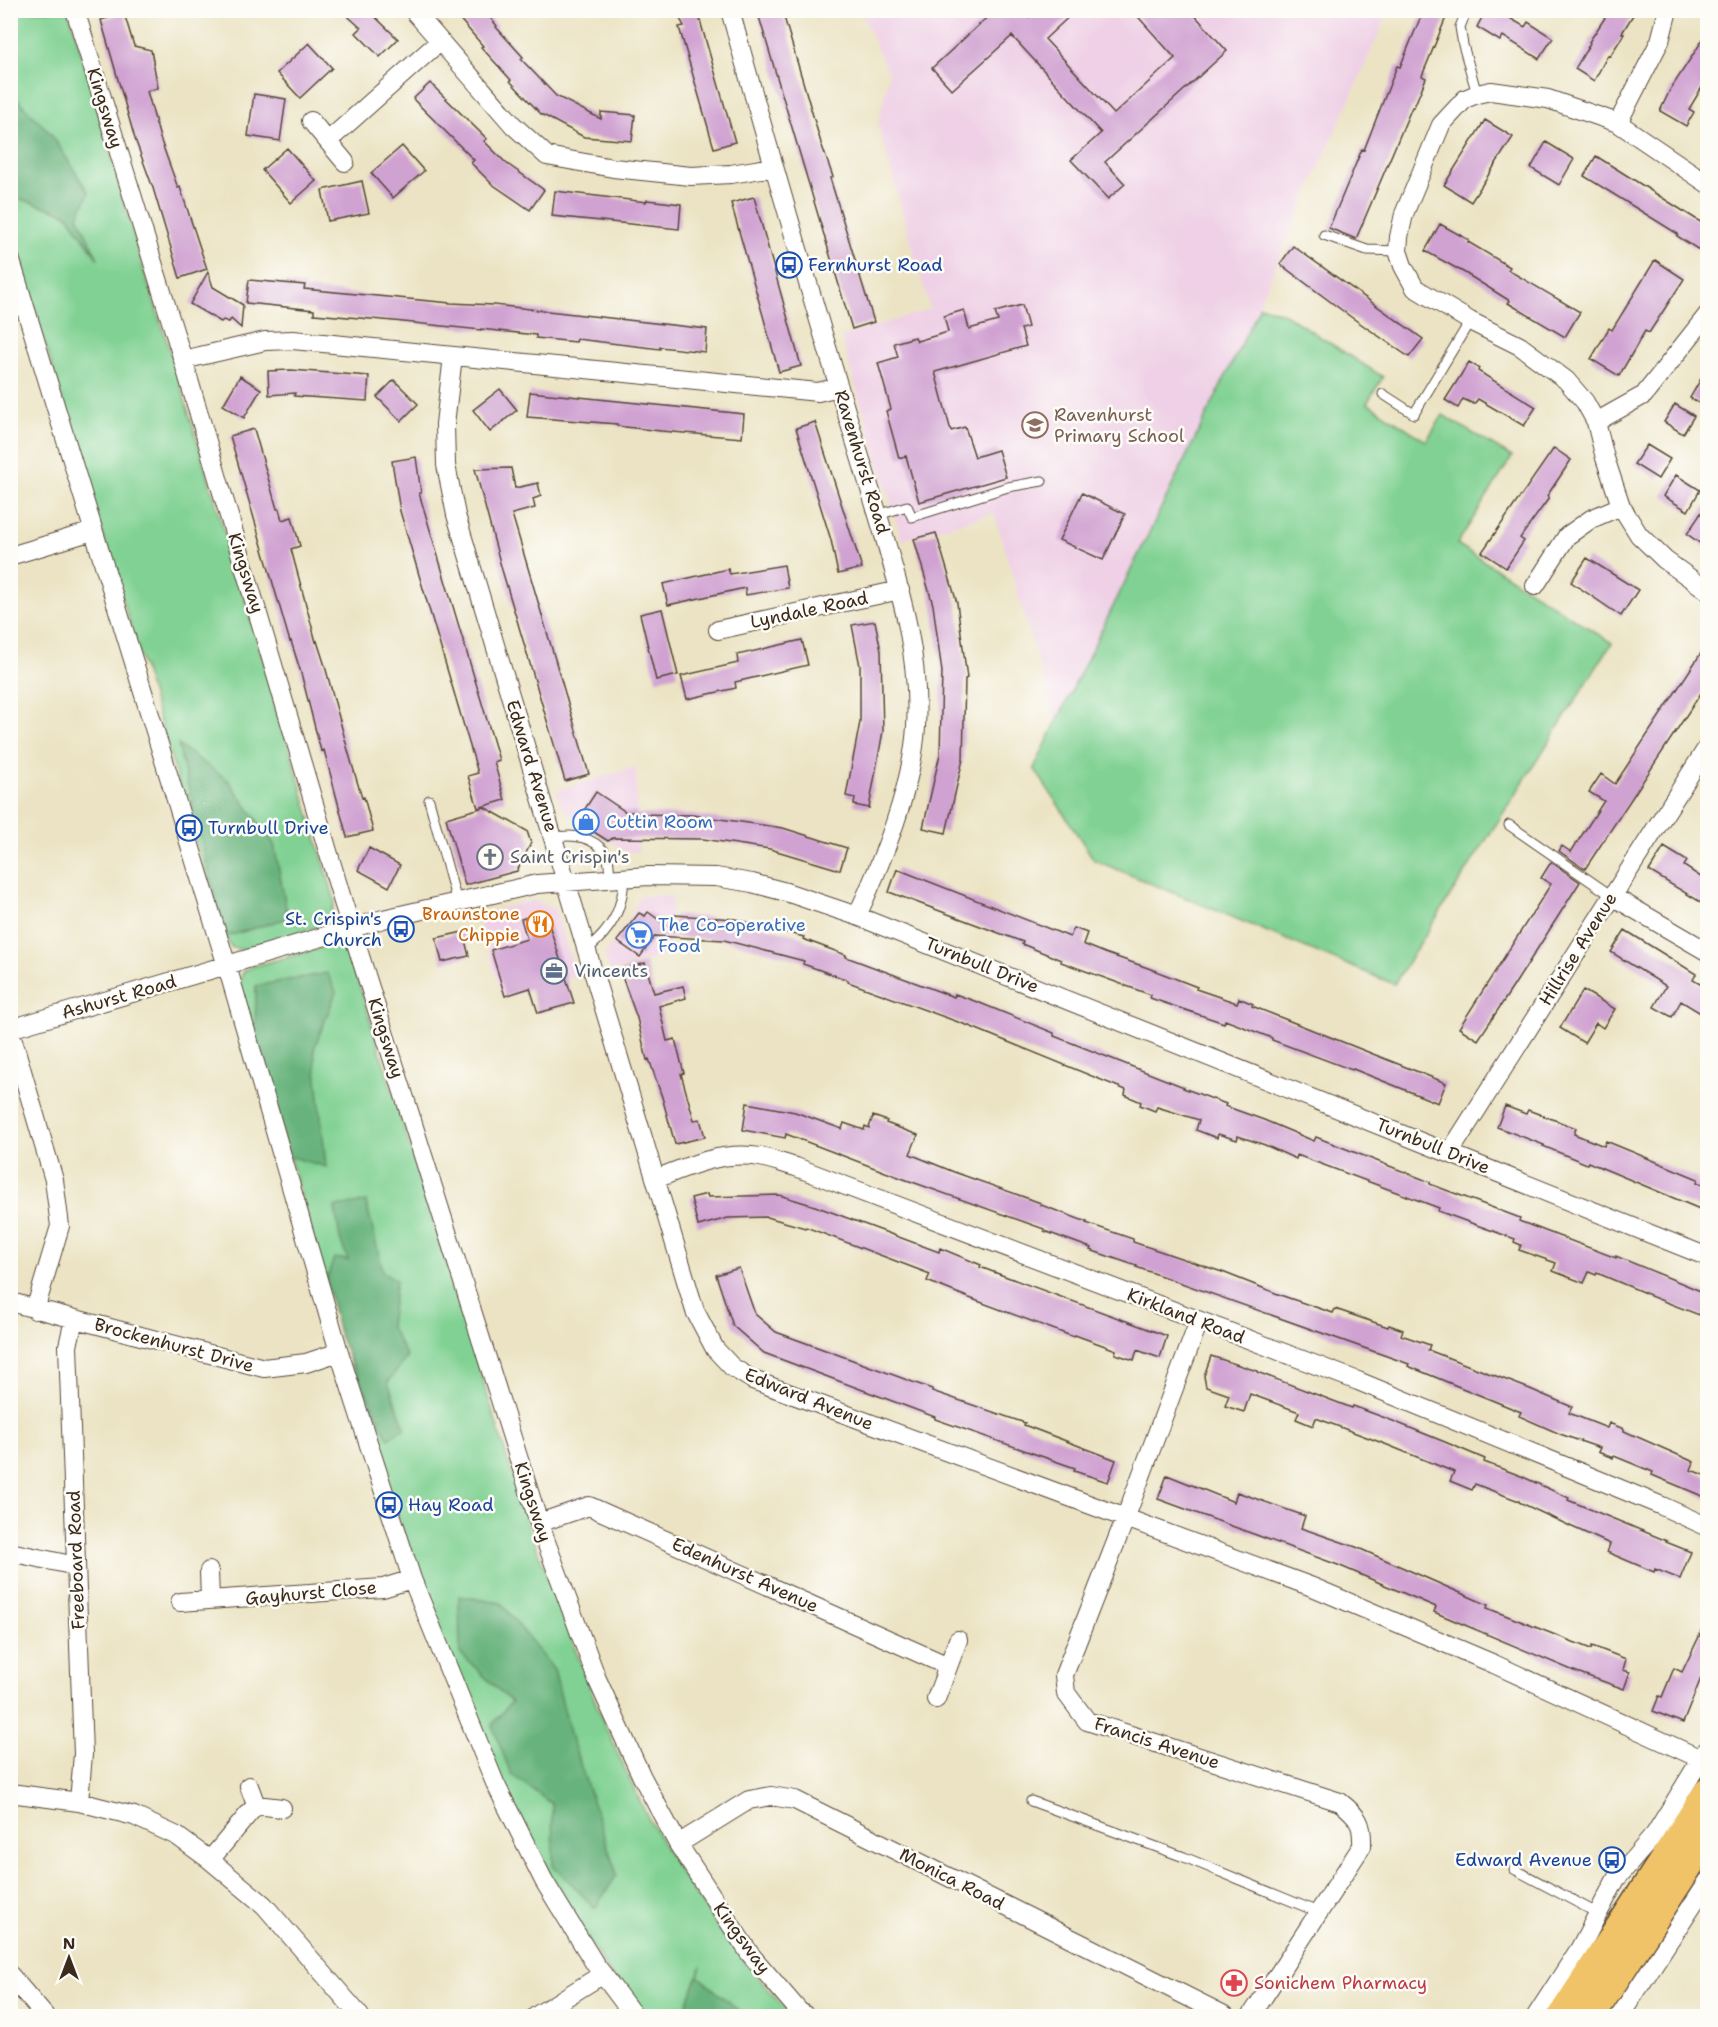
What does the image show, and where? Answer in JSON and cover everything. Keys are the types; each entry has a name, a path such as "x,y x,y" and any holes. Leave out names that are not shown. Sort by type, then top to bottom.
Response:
{"main road":[{"path":"1562,2016 1707,1792"},
{"path":"1591,2016 1707,1836"}],"street":[{"name":"Kingsway","path":"75,10 183,360 342,902 539,1523 597,1679 642,1777 678,1844 750,1954 806,2016"},
{"path":"413,10 513,125 547,156 613,168 691,176 731,174 773,167"},
{"name":"Ravenhurst Road","path":"730,10 773,167 900,590 915,665 915,728 909,768 880,866 857,916"},
{"path":"1618,123 1659,41 1668,10"},
{"path":"328,141 440,41"},
{"path":"1707,184 1618,123 1548,99 1491,91 1477,94 1465,99 1441,125 1404,214 1398,251 1415,288 1470,321 1520,346 1566,380 1585,402 1596,422 1621,506 1640,535 1665,560 1707,591"},
{"path":"311,121 345,162"},
{"path":"10,258 227,966 339,1352 412,1579 495,1783 544,1881 603,1974 634,2016"},
{"path":"1596,422 1644,395 1707,314"},
{"path":"183,360 265,341 293,340 818,392 839,387"},
{"name":"Edward Avenue","path":"453,356 445,424 446,455 456,515 696,1311 715,1348 732,1367 753,1380 1315,1588 1704,1754"},
{"path":"1535,586 1567,536 1591,519 1621,506"},
{"path":"10,556 93,531"},
{"name":"Lyndale Road","path":"718,630 900,590"},
{"name":"Hillrise Avenue","path":"1450,1152 1707,746"},
{"name":"Turnbull Drive","path":"227,966 352,928 537,884 617,877 679,875 716,877 752,883 857,916 1707,1257"},
{"path":"1612,896 1707,952"},
{"name":"Ashurst Road","path":"10,1030 227,966"},
{"path":"10,1030 54,1180 60,1226 35,1310"},
{"name":"Kirkland Road","path":"656,1179 697,1162 729,1156 760,1157 796,1167 1358,1381 1662,1506 1707,1527"},
{"name":"Brockenhurst Drive","path":"10,1302 264,1368 306,1363 339,1352"},
{"name":"Freeboard Road","path":"74,1319 68,1346 83,1754 79,1802"},
{"name":"Francis Avenue","path":"1199,1321 1064,1675 1066,1693 1086,1721 1340,1802 1355,1813 1362,1830 1362,1846 1251,2016"},
{"name":"Edenhurst Avenue","path":"539,1523 589,1506 948,1666"},
{"path":"10,1552 76,1566"},
{"path":"209,1571 210,1600"},
{"name":"Gayhurst Close","path":"180,1602 383,1588 412,1579"},
{"path":"936,1699 958,1640"},
{"path":"1536,2016 1580,1948 1616,1879 1655,1834 1704,1754"},
{"path":"249,1786 256,1806"},
{"path":"10,1793 79,1802 134,1816 177,1836 264,1905 360,2016"},
{"name":"Monica Road","path":"678,1844 749,1800 771,1796 795,1800 1226,2016"},
{"path":"210,1860 256,1806"},
{"path":"256,1806 282,1808"},
{"path":"1624,2015 1707,1881"},
{"path":"536,2016 603,1974"},
{"path":"10,1975 45,2016"}],"lane":[{"path":"1467,10 1460,27 1477,94"},
{"path":"1324,235 1367,250 1398,251"},
{"path":"1383,394 1414,414 1470,321"},
{"path":"878,515 907,506 912,517 1008,487 1042,481"},
{"path":"429,800 457,902"},
{"path":"1509,825 1612,896"},
{"path":"554,838 564,835 580,836 596,844 607,855 624,888 614,921 603,936 588,948"},
{"path":"1031,1801 1184,1857 1318,1912"},
{"path":"1514,1869 1597,1913"}],"shaded area":[{"name":"Ravenhurst Primary School","path":"860,11 1389,11 1261,299 1260,306 1056,723 994,513 902,540 841,337 930,309 878,125 889,74"},
{"path":"636,767 638,852 628,852 577,822 560,804 556,791"},
{"path":"640,896 672,896 670,954 611,972 604,956 634,911"},
{"path":"532,900 555,909 576,975 503,998 477,915"}],"green space":[{"path":"10,11 69,11 144,271 173,360 335,901 332,912 324,925 243,950 231,947 225,937 41,330 11,219"},
{"path":"10,92 51,134 89,193 78,216 98,259 67,214 11,196"},
{"path":"1260,306 1283,313 1383,377 1367,403 1426,441 1443,415 1512,457 1457,544 1612,643 1394,984 1094,860 1034,768"},
{"path":"178,745 228,780 274,844 288,918 225,937"},
{"path":"328,946 341,948 348,955 360,987 529,1528 602,1719 646,1814 675,1865 724,1936 776,1999 794,2016 642,2016 606,1968 554,1884 497,1773 453,1672 381,1470 239,983 243,972 251,967"},
{"path":"327,973 336,992 314,1049 326,1167 288,1156 255,1042 256,986"},
{"path":"366,1202 383,1272 396,1280 390,1326 407,1357 388,1382 405,1428 388,1438 340,1338 326,1281 334,1258 348,1260 340,1239 335,1207"},
{"path":"459,1596 501,1603 554,1670 571,1737 617,1875 595,1908 553,1865 552,1804 511,1774 492,1725 511,1702 460,1653"},
{"path":"701,1966 698,1976 745,2016 683,2016"}],"building":[{"path":"341,10 368,10 398,39 380,57 356,33 361,28"},
{"path":"452,10 484,10 523,57 521,59 556,96 601,119 601,112 635,115 632,141 584,137 541,114 510,81"},
{"path":"675,10 697,10 735,142 714,148 679,27 684,26"},
{"path":"757,10 782,10 874,322 852,329"},
{"path":"995,10 1021,10 1028,18 1036,10 1076,10 1045,39 1114,114 1175,58 1132,10 1190,10 1227,51 1105,162 1125,184 1108,199 1071,160 1101,133 1012,36 952,90 932,68"},
{"path":"1425,10 1449,10 1422,76 1426,78 1356,239 1329,228 1362,149 1364,150 1397,66 1400,67"},
{"path":"1486,10 1496,10 1525,27 1528,22 1553,38 1539,59 1503,36 1500,41 1477,27"},
{"path":"1610,10 1636,10 1622,33 1624,34 1610,56 1608,55 1594,81 1575,69"},
{"path":"124,13 134,46 151,50 158,88 147,91 160,138 178,188 180,187 207,269 180,278 153,188 135,139 101,20"},
{"path":"1707,33 1707,79 1689,109 1694,112 1686,126 1660,111 1670,90"},
{"path":"309,43 332,68 300,98 277,73"},
{"path":"430,83 487,139 484,141 506,163 544,190 530,210 492,184 471,163 474,160 413,99"},
{"path":"254,94 286,99 280,141 248,136"},
{"path":"1485,120 1513,137 1471,202 1444,185"},
{"path":"1546,142 1574,159 1559,185 1531,168"},
{"path":"402,146 424,171 393,198 371,173"},
{"path":"287,148 316,181 291,203 262,170"},
{"path":"1596,156 1707,226 1707,243 1702,252 1677,236 1678,234 1584,176"},
{"path":"362,181 369,213 328,221 322,190"},
{"path":"555,191 681,204 679,229 552,216"},
{"path":"754,197 801,366 779,372 731,203"},
{"path":"1440,224 1510,267 1508,270 1580,312 1565,337 1508,303 1510,301 1465,273 1425,251"},
{"path":"1293,246 1423,339 1409,357 1280,264"},
{"path":"1655,260 1684,279 1649,333 1645,331 1619,376 1591,359 1609,328 1612,330"},
{"path":"208,272 213,287 243,305 241,328 231,319 229,322 223,320 221,322 190,304"},
{"path":"249,280 305,285 304,289 494,305 707,329 705,352 577,339 576,342 481,329 314,314 314,310 246,303"},
{"path":"1022,305 1028,327 1021,329 1026,346 935,372 951,431 965,427 975,457 998,450 1006,477 919,502 906,456 899,458 886,411 891,409 878,363 898,357 894,343 915,337 917,341 948,332 944,316 964,310 969,329 998,321 995,312"},
{"path":"1469,362 1479,368 1478,371 1536,407 1524,426 1478,399 1474,404 1463,399 1458,408 1445,400"},
{"path":"1707,368 1707,408 1690,398"},
{"path":"291,370 369,376 367,401 294,396 295,393 269,395 268,371"},
{"path":"240,376 261,389 244,418 223,405"},
{"path":"394,380 418,404 401,421 377,397"},
{"path":"500,389 517,410 490,432 473,410"},
{"path":"530,392 744,414 742,438 527,417"},
{"path":"1675,404 1694,416 1683,434 1664,422"},
{"path":"815,422 862,568 838,574 831,540 796,428"},
{"path":"254,429 277,509 279,509 282,520 292,517 300,546 291,549 316,642 373,831 347,837 324,750 321,751 301,673 230,436"},
{"path":"1647,445 1670,459 1658,479 1634,464"},
{"path":"1554,448 1571,460 1547,496 1549,498 1520,538 1524,541 1506,568 1482,552"},
{"path":"416,457 421,493 419,493 499,760 494,762 505,800 478,808 468,776 478,773 400,511 392,461"},
{"path":"511,468 515,488 538,483 541,496 533,499 535,508 512,514 589,774 565,781 502,570 475,469"},
{"path":"1676,475 1700,490 1688,511 1663,496"},
{"path":"1082,493 1125,514 1103,560 1059,540"},
{"path":"1707,504 1707,548 1687,534"},
{"path":"936,533 957,603 967,678 965,679 963,759 946,833 923,828 940,754 942,672 933,605 914,539"},
{"path":"1587,558 1638,590 1621,616 1571,582"},
{"path":"784,565 788,588 746,595 745,588 668,605 663,584 728,569 730,574"},
{"path":"662,609 678,675 656,680 640,614"},
{"path":"875,621 881,651 883,731 869,808 854,805 855,798 846,796 860,722 860,666 852,625"},
{"path":"802,640 808,665 735,682 736,688 687,699 681,676 738,663 737,655"},
{"path":"1707,644 1707,684 1585,869 1559,851 1562,846 1571,852 1604,801 1589,792 1601,774 1615,784"},
{"path":"596,792 626,812 692,815 783,828 847,848 840,870 770,849 703,839 613,838 608,841 577,821"},
{"name":"Saint Crispin's","path":"484,807 527,831 531,843 517,871 465,885 446,818"},
{"path":"1664,847 1687,861 1684,866 1707,881 1707,906 1649,871"},
{"path":"369,848 400,865 389,887 358,870"},
{"path":"1551,862 1580,882 1478,1040 1459,1028 1551,884 1541,878"},
{"path":"897,869 1070,937 1074,928 1087,933 1083,944 1197,987 1196,989 1237,1003 1239,998 1253,1004 1252,1006 1446,1083 1438,1103 1225,1020 1224,1023 1150,998 1151,995 1061,962 1061,960 1022,944 1023,942 889,892"},
{"path":"545,912 574,1003 538,1013 530,988 505,996 491,950 527,939 521,919"},
{"path":"648,912 673,930 674,915 735,919 804,937 803,939 846,955 846,957 954,997 955,994 980,1003 1054,1033 1054,1036 1226,1104 1225,1106 1314,1141 1316,1137 1520,1218 1519,1221 1616,1258 1616,1256 1691,1287 1707,1294 1707,1318 1597,1273 1596,1275 1589,1272 1584,1283 1553,1271 1556,1263 1519,1250 1521,1245 1514,1242 1515,1239 1297,1155 1296,1159 1238,1136 1237,1140 1218,1134 1217,1138 1196,1130 1199,1120 1157,1107 1155,1111 1140,1105 1141,1102 1125,1095 1126,1090 969,1026 803,964 804,961 724,940 655,936 640,957 617,941 639,913 645,916"},
{"path":"1625,930 1696,974 1693,980 1707,988 1707,1017 1681,1001 1672,1017 1654,1007 1666,986 1611,952"},
{"path":"463,932 469,956 442,962 436,938"},
{"path":"645,963 654,993 683,986 686,998 659,1006 667,1041 675,1039 684,1073 681,1074 694,1120 700,1119 705,1137 675,1144 662,1097 649,1059 647,1060 637,1018 620,971"},
{"path":"1583,990 1615,1009 1603,1028 1596,1023 1584,1043 1560,1028"},
{"path":"747,1103 795,1112 842,1129 844,1123 864,1130 865,1126 869,1128 873,1116 918,1135 910,1154 954,1172 1041,1203 1041,1205 1086,1223 1133,1239 1133,1242 1225,1273 1283,1296 1333,1313 1335,1309 1403,1330 1401,1335 1430,1345 1428,1350 1530,1389 1572,1407 1569,1413 1607,1428 1609,1423 1694,1462 1691,1470 1707,1476 1707,1498 1652,1475 1653,1472 1598,1452 1600,1448 1519,1416 1521,1412 1408,1366 1409,1364 1136,1267 1044,1231 1044,1229 786,1134 785,1138 743,1130"},
{"path":"1505,1106 1526,1114 1528,1110 1576,1128 1574,1134 1604,1146 1606,1141 1698,1179 1697,1182 1707,1186 1707,1212 1497,1127"},
{"path":"707,1194 708,1197 779,1195 939,1252 940,1248 981,1265 980,1267 1167,1336 1160,1358 1137,1350 1134,1360 1115,1354 1116,1350 972,1299 927,1281 930,1274 806,1227 767,1217 728,1218 698,1226 691,1198"},
{"path":"739,1268 755,1314 776,1332 932,1389 932,1391 1025,1423 1024,1425 1116,1460 1108,1482 764,1353 733,1326 716,1275"},
{"path":"1211,1356 1257,1371 1352,1408 1353,1406 1445,1442 1485,1459 1484,1462 1569,1498 1568,1500 1691,1552 1680,1579 1655,1569 1654,1572 1607,1552 1610,1544 1519,1501 1475,1484 1472,1490 1450,1481 1454,1472 1385,1444 1316,1418 1313,1426 1296,1419 1299,1412 1250,1394 1244,1412 1225,1406 1229,1395 1206,1387 1204,1376"},
{"path":"1167,1475 1234,1502 1237,1492 1305,1516 1301,1528 1356,1547 1488,1605 1487,1608 1591,1649 1592,1646 1626,1659 1623,1670 1630,1672 1624,1689 1574,1671 1434,1612 1436,1607 1338,1565 1158,1499"},
{"path":"1707,1620 1707,1663 1683,1723 1653,1711 1659,1696 1662,1697 1674,1668 1682,1672"}],"place":[{"name":"Fernhurst Road","path":"789,265"},
{"name":"Ravenhurst Primary School","path":"1035,425"},
{"name":"Cuttin Room","path":"586,822"},
{"name":"Turnbull Drive","path":"189,828"},
{"name":"Saint Crispin's","path":"490,857"},
{"name":"Braunstone Chippie","path":"540,924"},
{"name":"St. Crispin's Church","path":"401,929"},
{"name":"The Co-operative Food","path":"639,935"},
{"name":"Vincents","path":"554,971"},
{"name":"Hay Road","path":"389,1505"},
{"name":"Edward Avenue","path":"1612,1860"},
{"name":"Sonichem Pharmacy","path":"1234,1983"}]}
